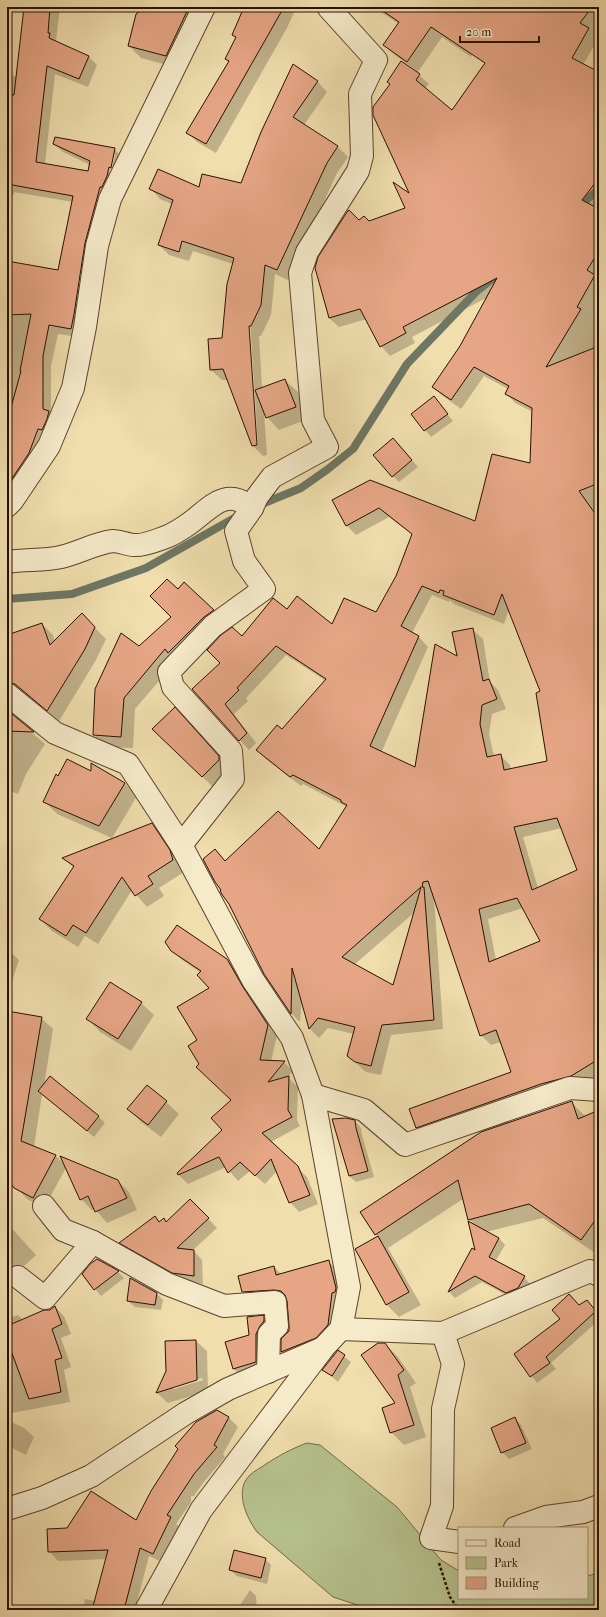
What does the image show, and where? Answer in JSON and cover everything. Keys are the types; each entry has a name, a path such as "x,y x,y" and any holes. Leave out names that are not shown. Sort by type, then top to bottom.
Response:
{"street":[{"path":"7,506 12,501 49,446 73,388 85,327 97,246 110,199 204,7"},
{"path":"181,845 233,779 231,751 173,687 169,672 213,626 264,589 244,561 236,530 272,477 328,447 313,420 300,273 307,252 358,171 362,156 360,94 376,60 328,7"},
{"path":"7,562 61,557 100,543 115,541 133,546 145,544 168,536 189,524 214,503 222,500 233,498 244,502 252,508"},
{"path":"7,694 55,733 128,764 181,845 253,980 292,1038 313,1096 349,1286 341,1329 324,1347 201,1510 146,1610"},
{"path":"313,1096 364,1110 405,1145 570,1088 599,1090"},
{"path":"44,1206 63,1230 93,1242 167,1284 224,1306 275,1302 277,1326 269,1334 268,1372"},
{"path":"18,1277 45,1298 93,1242"},
{"path":"341,1329 443,1332 590,1272 599,1275"},
{"path":"443,1332 453,1364 443,1409 442,1506 431,1538 458,1542"},
{"path":"7,1509 42,1498 91,1476 186,1413 228,1389 324,1347"},
{"path":"518,1527 546,1517 582,1512 599,1506"}],"path":[{"path":"431,1538 450,1597 458,1610"}],"green space":[{"path":"307,1443 320,1445 397,1507 441,1560 458,1570 458,1599 588,1599 588,1576 599,1573 599,1610 373,1610 333,1597 257,1532 249,1519 243,1504 243,1488 245,1481 250,1475 281,1455"}],"building":[{"path":"24,7 50,7 49,38 89,56 79,79 47,66 36,162 88,171 90,161 53,144 55,137 115,148 111,168 109,167 107,176 102,187 100,187 85,243 71,329 49,325 43,356 43,409 49,411 47,419 42,430 38,429 29,453 7,486 7,422 21,371 31,314 7,315 7,261 58,270 73,196 7,184 7,95 14,95"},
{"path":"145,7 189,7 166,56 128,46 136,14"},
{"path":"244,7 284,7 206,144 186,133 229,61 225,59 236,37 232,35"},
{"path":"377,7 592,7 580,23 589,28 572,58 599,72 599,178 582,200 599,209 599,251 587,270 595,275 577,307 581,309 546,367 599,346 599,483 579,491 599,519 599,1059 571,1076 541,1084 416,1128 409,1109 511,1072 496,1030 480,1036 428,881 423,882 422,887 424,887 434,1020 382,1025 371,1066 355,1062 347,1056 355,1027 318,1018 309,1029 292,968 291,1014 264,974 229,904 220,891 221,890 203,859 215,849 225,861 278,811 319,849 347,805 341,802 341,800 293,775 290,777 256,750 277,725 282,729 326,679 276,646 237,688 239,690 225,704 247,733 239,741 192,689 220,663 207,650 221,635 232,627 242,636 273,598 287,609 297,596 332,624 344,598 376,612 396,576 412,534 379,508 346,526 332,500 370,480 475,521 492,454 530,463 532,408 505,394 509,386 474,367 451,400 432,387 460,346 497,278 403,327 406,333 380,347 360,309 329,318 315,268 318,257 349,210 359,220 364,216 369,221 405,208 393,182 409,193 373,115 373,107 390,84 387,82 401,61 420,74 416,80 452,110 485,63 431,27 407,62 383,45 399,22","holes":["422,586 439,593 440,590 444,591 443,595 494,615 502,594 540,691 536,693 547,761 504,770 501,754 487,757 480,724 482,705 497,699 489,679 483,681 473,628 452,632 457,656 435,644 415,767 370,746 419,636 401,626","557,818 577,870 532,890 514,827","421,887 393,985 342,957","517,898 540,941 489,962 479,909"]},
{"path":"293,64 318,81 293,117 338,146 327,163 277,270 265,265 261,305 251,326 249,326 257,445 252,446 223,369 210,370 208,339 222,338 227,284 234,258 182,241 179,252 158,245 173,200 149,189 158,169 199,187 202,174 241,183 261,132"},
{"path":"285,379 296,407 266,418 255,390"},
{"path":"434,396 448,414 424,431 411,414"},
{"path":"393,438 412,460 392,477 373,455"},
{"path":"167,579 178,589 184,582 214,610 204,617 168,653 165,649 124,698 121,737 93,735 95,689 121,633 139,646 171,617 150,596"},
{"path":"82,613 95,627 85,649 47,711 15,684 7,682 7,635 42,623 50,645"},
{"path":"175,707 219,756 219,760 202,777 152,729"},
{"path":"7,710 34,732 7,731"},
{"path":"67,759 91,771 91,763 125,783 99,826 43,802 56,774 58,776"},
{"path":"152,823 170,850 173,860 148,876 153,884 135,896 122,877 86,933 73,925 66,936 39,919 74,866 62,858"},
{"path":"177,925 227,959 268,1025 260,1060 285,1061 268,1082 289,1076 288,1110 292,1117 262,1133 298,1166 310,1195 289,1203 271,1159 255,1176 240,1162 228,1173 219,1157 178,1175 177,1173 222,1130 211,1118 231,1100 196,1067 199,1064 188,1046 197,1040 177,1007 209,988 197,975 201,971 171,951 165,942"},
{"path":"110,982 142,1002 118,1039 86,1019"},
{"path":"7,1011 42,1017 21,1141 56,1155 33,1198 14,1188 7,1178 7,1165 12,1157 7,1156"},
{"path":"50,1076 99,1116 87,1131 38,1091"},
{"path":"147,1085 167,1101 148,1125 127,1109"},
{"path":"572,1101 578,1119 599,1110 599,1215 581,1240 529,1204 468,1220 458,1180 375,1235 360,1212 481,1132"},
{"path":"346,1118 355,1120 368,1171 349,1176 332,1119"},
{"path":"60,1156 118,1180 127,1198 95,1212 88,1196 80,1200"},
{"path":"190,1199 209,1218 177,1248 194,1250 194,1276 172,1273 119,1243 155,1216 159,1222 164,1218 166,1222"},
{"path":"468,1221 499,1238 489,1257 525,1276 518,1288 506,1293 475,1276 448,1292 472,1248 475,1250"},
{"path":"378,1236 409,1292 386,1305 355,1249"},
{"path":"97,1259 119,1271 94,1290 82,1274 90,1264"},
{"path":"329,1260 336,1288 335,1292 332,1293 328,1325 316,1338 281,1352 281,1339 289,1331 287,1301 285,1295 281,1291 274,1290 242,1292 238,1276 274,1266 276,1275"},
{"path":"130,1278 157,1293 155,1305 127,1301"},
{"path":"569,1294 579,1305 587,1300 596,1311 546,1357 550,1363 530,1377 514,1354 560,1319 552,1310"},
{"path":"55,1306 62,1324 52,1329 62,1358 55,1360 61,1392 29,1399 7,1340 7,1326 44,1310 50,1310"},
{"path":"264,1315 264,1321 256,1334 256,1362 233,1369 225,1342 249,1335 247,1317"},
{"path":"196,1340 197,1380 156,1393 166,1371 165,1341"},
{"path":"378,1343 385,1343 404,1370 398,1375 414,1425 390,1433 382,1408 395,1403 361,1355"},
{"path":"338,1350 345,1355 332,1376 322,1370"},
{"path":"217,1410 229,1417 214,1445 217,1447 194,1474 167,1515 171,1517 153,1554 140,1548 124,1610 92,1610 108,1550 48,1552 47,1529 67,1528 91,1491 136,1520 151,1491 178,1449 175,1446 196,1422"},
{"path":"515,1417 526,1443 501,1453 491,1428"},
{"path":"234,1550 266,1558 261,1578 229,1570"}],"waterway":[{"path":"577,208 599,189"},
{"path":"257,506 301,488 353,449 407,364 476,292 496,276"},
{"path":"7,599 72,594 146,568 238,516"}]}
